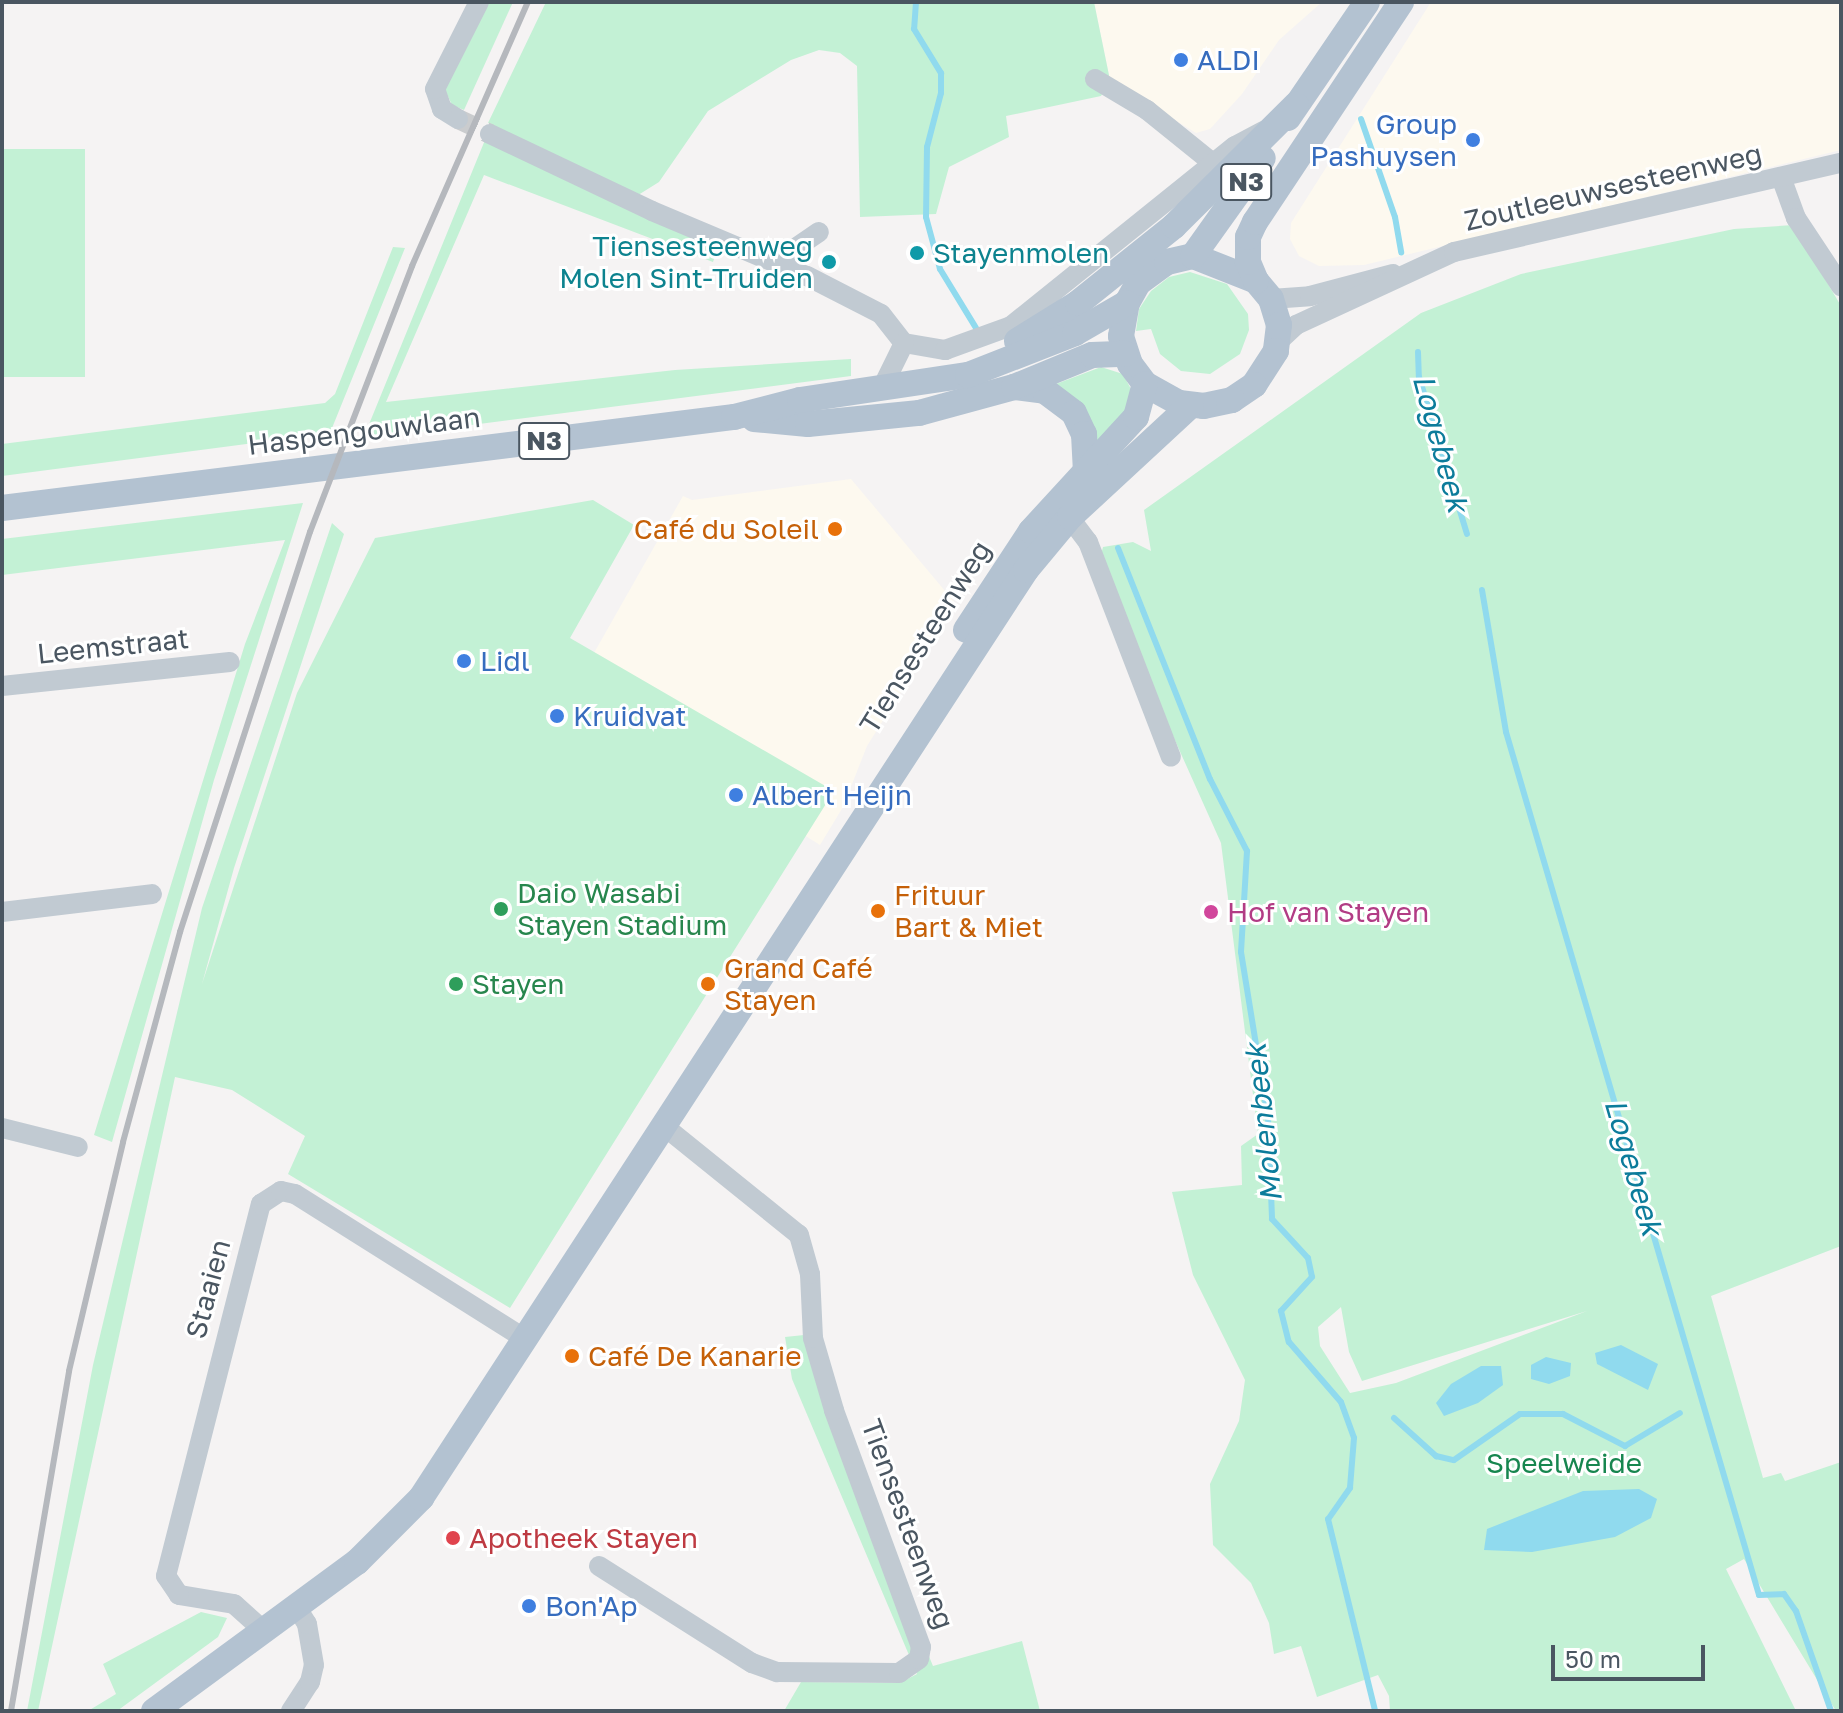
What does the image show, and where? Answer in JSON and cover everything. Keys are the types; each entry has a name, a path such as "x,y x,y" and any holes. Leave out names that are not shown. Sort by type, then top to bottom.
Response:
{"main road":[{"name":"N3","path":"1127,303 1146,274 1193,256 1367,2"},
{"name":"N3","path":"1280,340 1264,290 1248,262 1248,237 1401,2"},
{"path":"925,380 1016,342 1078,303 1184,217 1296,105"},
{"path":"1193,256 1264,290"},
{"path":"1127,303 1121,336 1125,354 1145,384 1191,405 1232,400 1254,385 1280,340"},
{"name":"Haspengouwlaan","path":"2,508 734,417 800,400 968,375 1016,357 1127,303"},
{"name":"Haspengouwlaan","path":"734,417 808,424 881,419 1014,387 1092,355 1125,354"},
{"name":"Tiensesteenweg","path":"1063,509 1086,470 1136,417 1145,384"},
{"path":"1014,387 1045,391 1074,413 1084,434 1086,470"},
{"name":"Tiensesteenweg","path":"154,1711 357,1562 421,1498 527,1340 864,815 887,756 1010,559 1063,509 1191,405"}],"street":[{"path":"450,114 435,89 479,2"},
{"path":"1095,79 1147,110 1214,164"},
{"path":"490,134 652,211 775,262 881,314 904,343 945,350 1011,326 1214,164 1255,133 1269,130"},
{"name":"Zoutleeuwsesteenweg","path":"1280,340 1296,325 1367,295 1401,273 1454,252 1841,163"},
{"path":"1781,177 1796,218 1841,286"},
{"path":"775,262 819,232"},
{"name":"Zoutleeuwsesteenweg","path":"1264,290 1310,296 1362,279 1401,273"},
{"path":"881,390 904,343"},
{"path":"1063,509 1088,542 1171,757"},
{"name":"Leemstraat","path":"2,686 230,662"},
{"path":"2,912 152,894"},
{"name":"Tiensesteenweg","path":"599,1566 752,1663 777,1672 899,1673 919,1659 921,1647 817,1352 810,1274 799,1235 774,1210 664,1126"},
{"path":"2,1128 78,1147"},
{"name":"Staaien","path":"264,1631 234,1604 179,1595 166,1576 261,1204 281,1191 295,1194 527,1340"},
{"path":"291,1711 310,1682 314,1665 307,1624 297,1608"}],"shaded area":[{"path":"1094,2 1322,2 1279,40 1242,94 1210,129 1196,133 1110,80"},
{"path":"1431,2 1841,2 1841,150 1364,265 1319,266 1299,256 1290,239 1291,223"},
{"path":"851,479 956,604 867,746 843,807 820,845 573,690 683,496 692,500"}],"green space":[{"path":"488,2 513,2 464,110 452,105 445,90"},
{"path":"546,2 1094,2 1110,80 1101,96 1006,116 1009,137 949,167 936,214 860,217 857,66 840,53 819,50 791,60 708,111 659,182 635,197 488,123"},
{"path":"485,140 718,247 713,262 484,175 386,402 675,370 851,359 851,376 363,439"},
{"path":"2,149 85,149 85,377 2,377"},
{"name":"Speelweide","path":"1793,225 1841,306 1841,1246 1711,1296 1763,1478 1781,1473 1785,1481 1841,1462 1841,1711 1836,1711 1744,1559 1726,1569 1796,1711 1390,1711 1389,1696 1378,1675 1317,1697 1301,1646 1274,1654 1269,1623 1251,1583 1213,1545 1210,1484 1239,1421 1245,1380 1193,1275 1172,1192 1242,1185 1241,1146 1258,1134 1221,843 1143,669 1101,555 1103,547 1133,542 1151,551 1144,510 1421,313 1521,274 1734,229","holes":["1341,1307 1349,1352 1362,1381 1587,1311 1396,1383 1350,1393 1320,1346 1318,1327"]},
{"path":"393,247 405,248 330,433 2,476 2,444 325,403 335,394"},
{"path":"1190,272 1227,284 1248,314 1249,330 1240,354 1210,374 1181,371 1160,354 1151,329 1136,331 1139,309 1151,291 1169,277"},
{"path":"1101,367 1123,374 1132,391 1130,406 1094,453 1056,384"},
{"name":"Stayen","path":"593,500 634,525 570,638 834,791 510,1308 288,1174 305,1136 232,1090 175,1077 38,1711 27,1711 93,1365 202,908 332,523 344,534 234,868 202,984 297,693 375,538"},
{"path":"303,503 214,780 112,1142 94,1135 245,644 285,540 2,575 2,539"},
{"path":"804,1335 826,1408 933,1666 1022,1641 1040,1711 784,1711 801,1682 900,1683 917,1674 792,1379 785,1337"},
{"path":"201,1612 227,1618 218,1637 117,1711 88,1711 116,1694 103,1664"}],"water":[{"path":"1621,1345 1658,1364 1648,1390 1597,1364 1595,1353"},
{"path":"1546,1357 1571,1363 1570,1376 1549,1384 1531,1379 1531,1365"},
{"path":"1481,1366 1501,1366 1503,1385 1478,1403 1444,1416 1436,1403 1451,1384"},
{"path":"1639,1489 1657,1499 1651,1518 1615,1537 1532,1552 1484,1550 1487,1529 1583,1491"}],"waterway":[{"name":"Molenbeek","path":"916,2 914,29 941,73 941,93 927,147 926,217 940,269 976,328"},
{"name":"Logebeek","path":"1361,119 1395,217 1401,252"},
{"name":"Logebeek","path":"1418,352 1419,377 1467,534"},
{"name":"Molenbeek","path":"1118,548 1210,779 1247,851 1241,952 1268,1118 1272,1219 1308,1258 1312,1277 1281,1311 1289,1342 1341,1402 1354,1438 1350,1488 1328,1519 1375,1711"},
{"name":"Logebeek","path":"1482,590 1506,732 1759,1595 1784,1594 1796,1611 1831,1711"},
{"path":"1394,1418 1436,1456 1454,1460 1520,1414 1563,1414 1625,1446 1680,1413"}],"tunnel":[{"path":"458,119 490,134"}],"railway":[{"path":"11,1711 69,1371 123,1142 180,932 310,532 412,266 528,2"}],"place":[{"name":"ALDI","path":"1181,60"},
{"name":"Group Pashuysen","path":"1473,140"},
{"name":"Stayenmolen","path":"917,253"},
{"name":"Tiensesteenweg Molen Sint-Truiden","path":"829,262"},
{"name":"Café du Soleil","path":"835,529"},
{"name":"Lidl","path":"464,661"},
{"name":"Kruidvat","path":"557,716"},
{"name":"Albert Heijn","path":"736,795"},
{"name":"Daio Wasabi Stayen Stadium","path":"501,909"},
{"name":"Frituur Bart & Miet","path":"878,911"},
{"name":"Hof van Stayen","path":"1211,912"},
{"name":"Stayen","path":"456,984"},
{"name":"Grand Café Stayen","path":"708,984"},
{"name":"Café De Kanarie","path":"572,1356"},
{"name":"Apotheek Stayen","path":"453,1538"},
{"name":"Bon'Ap","path":"529,1606"}]}
